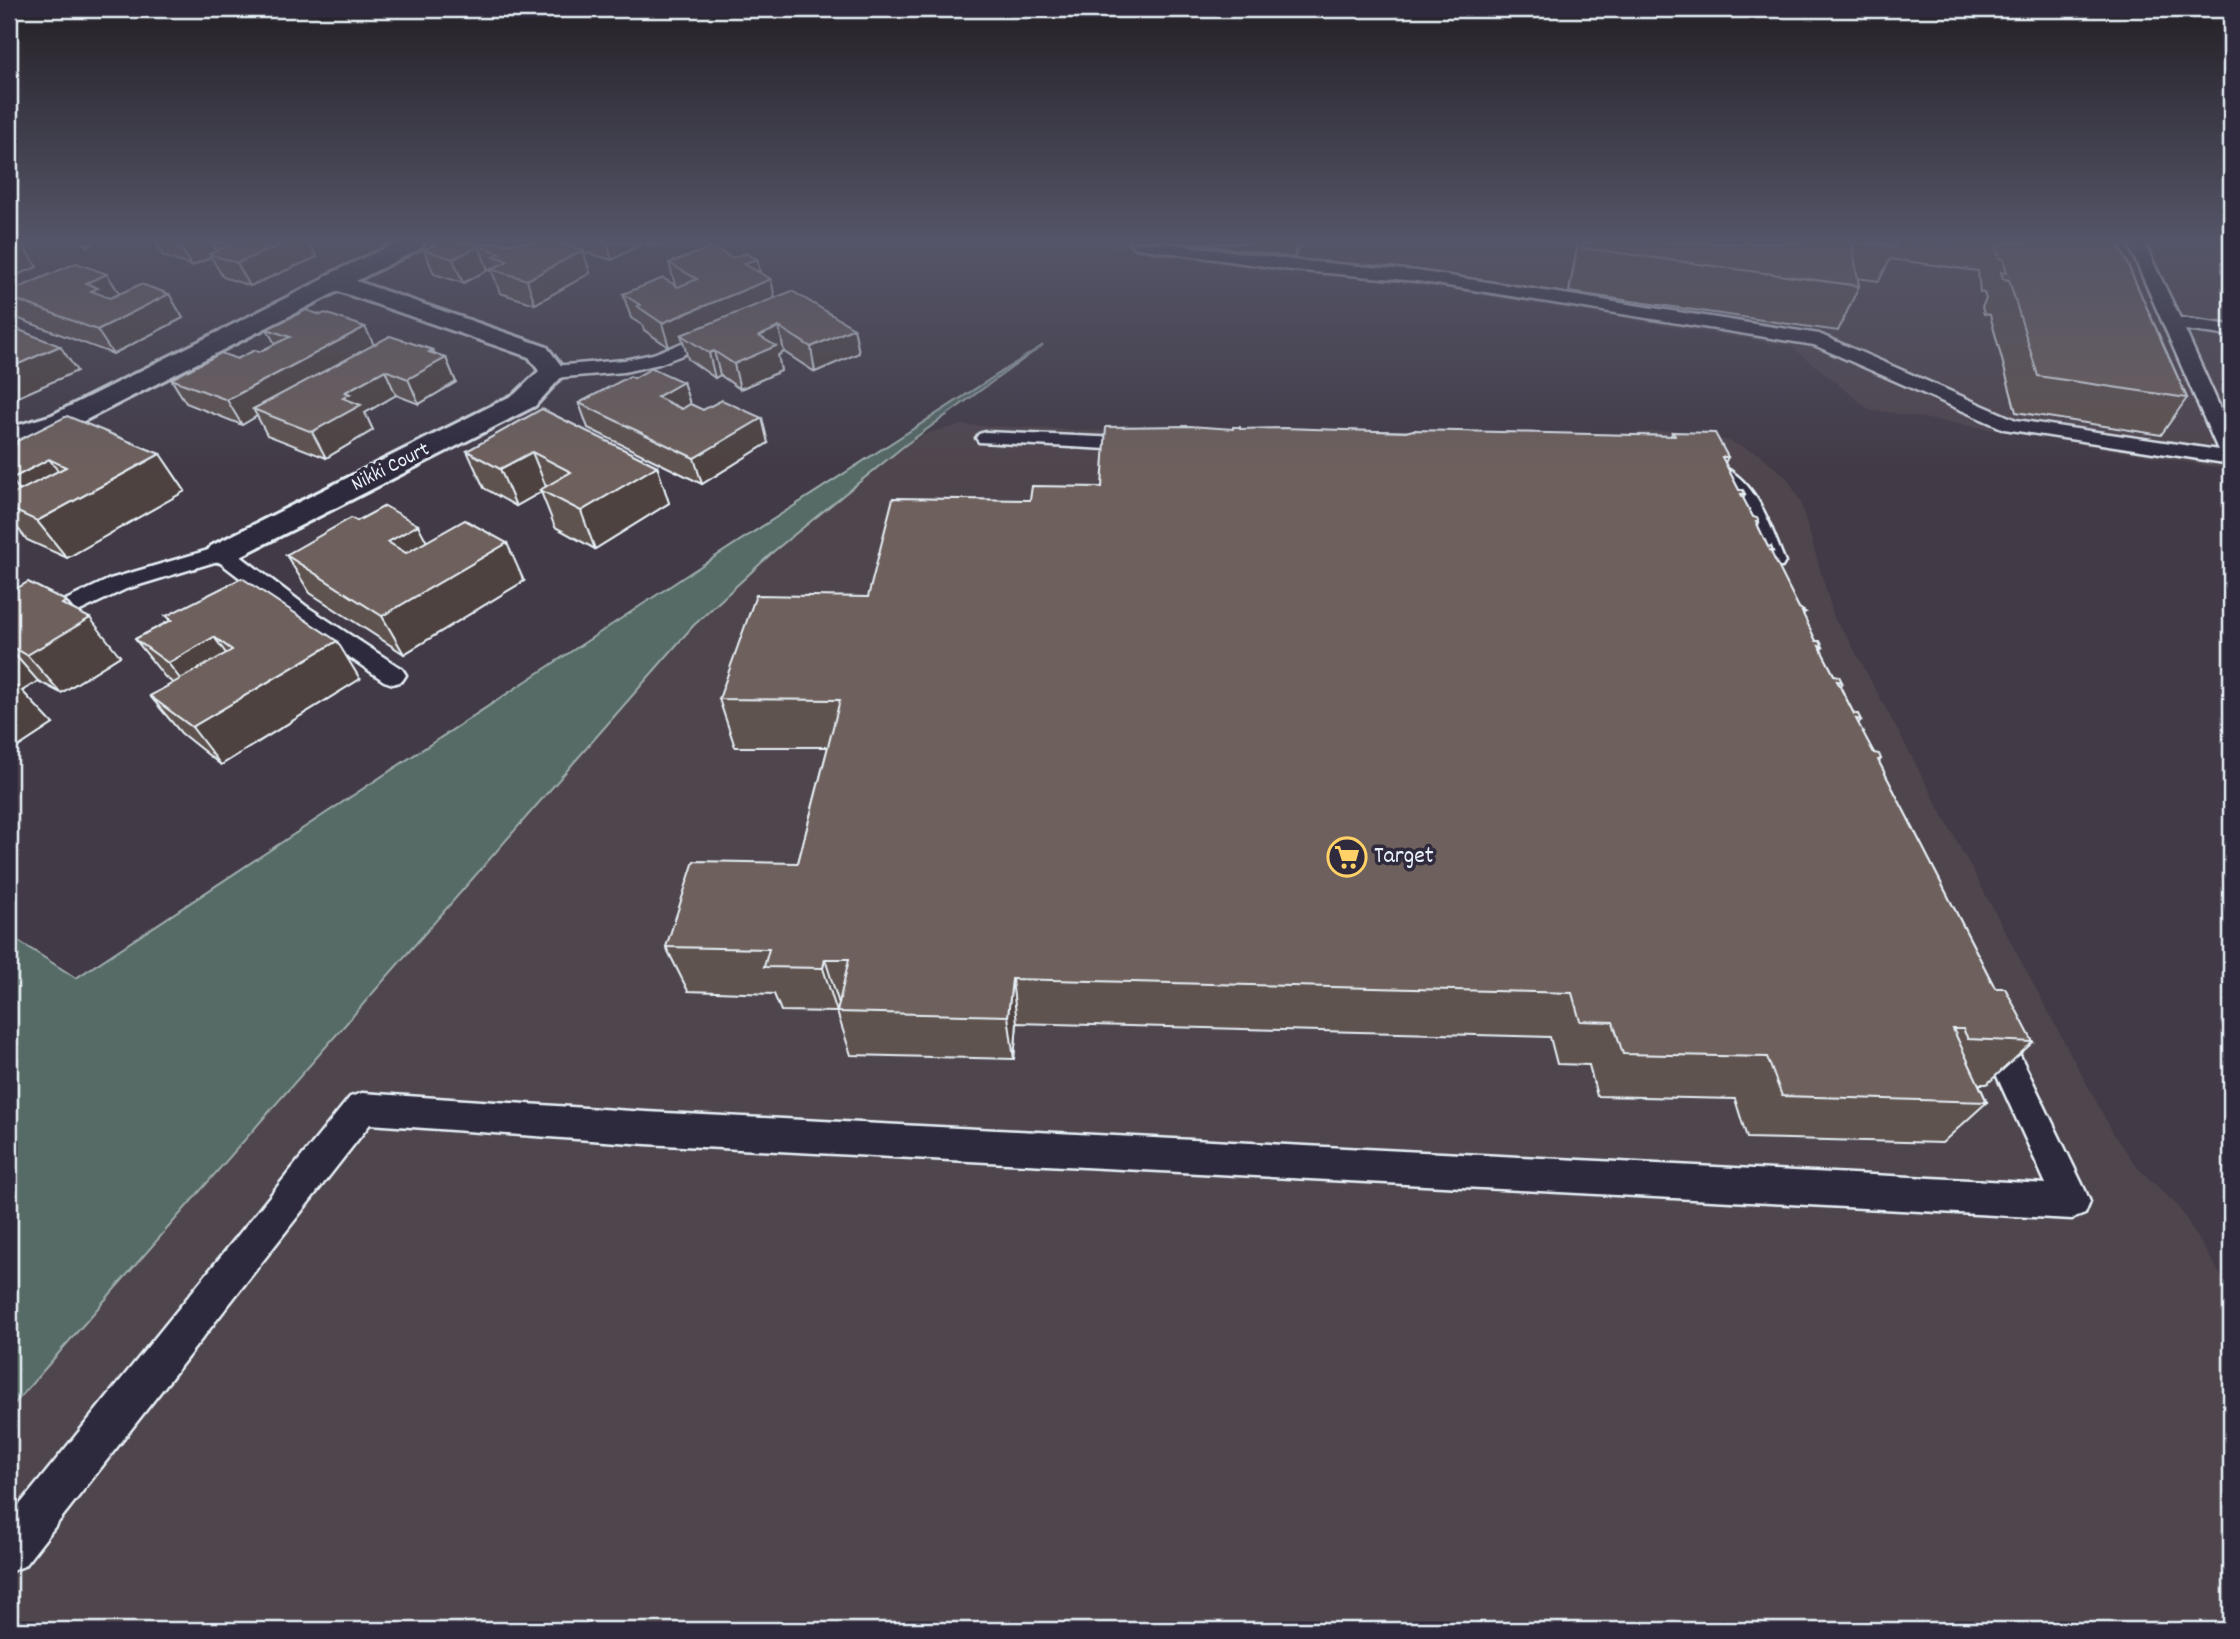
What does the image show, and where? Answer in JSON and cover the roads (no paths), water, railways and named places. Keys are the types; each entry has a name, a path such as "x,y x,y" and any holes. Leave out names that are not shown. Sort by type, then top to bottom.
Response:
{"street":[{"path":"9,437 62,421 259,319"},
{"path":"444,319 537,352 553,372"},
{"name":"Nikki Court","path":"222,553 524,400 553,372"}],"lane":[{"path":"1690,319 1819,340 2011,425 2231,456"},
{"path":"2171,319 2231,456"},
{"path":"2173,323 2231,330"},
{"path":"553,372 624,366 659,358 732,329"},
{"path":"2208,403 2231,410"},
{"path":"986,438 1167,446"},
{"path":"1688,465 1712,467 1740,487 1786,587"},
{"path":"9,637 118,584 222,553 298,611 393,676"},
{"path":"9,1551 362,1108 646,1128 2072,1202 1979,1001"}],"place":[{"name":"Target","path":"1347,857"}]}
